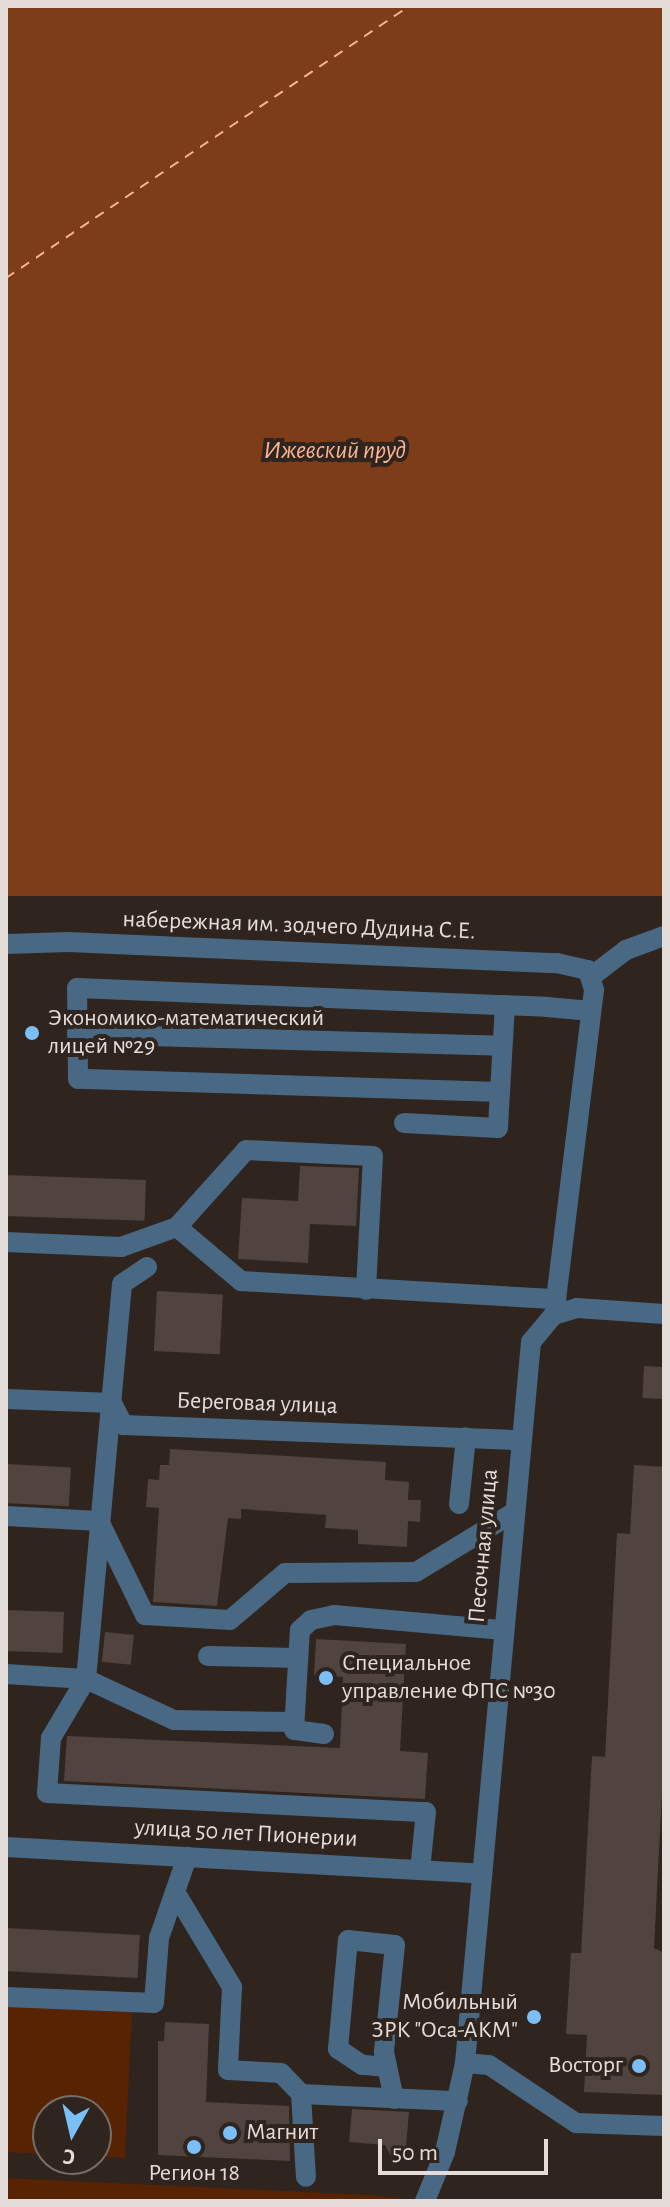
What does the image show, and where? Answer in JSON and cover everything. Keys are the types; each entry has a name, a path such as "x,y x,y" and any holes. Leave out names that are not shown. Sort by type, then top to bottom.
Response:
{"street":[{"path":"555,1307 591,1011 590,973 626,950 664,936"},
{"name":"набережная им. зодчего Дудина С.Е.","path":"6,944 68,942 557,963 590,973"},
{"path":"500,1092 78,1079 77,988 591,1011"},
{"path":"404,1123 498,1128 505,1005"},
{"path":"77,1034 502,1046"},
{"path":"6,1242 121,1247 177,1227 246,1150 373,1156 366,1290"},
{"path":"177,1227 241,1281 664,1314"},
{"path":"147,1267 122,1284 86,1679 51,1738 47,1793 426,1812 420,1870"},
{"name":"Песочная улица","path":"416,2201 430,2196 458,2101 465,2063 518,1440 531,1342 539,1326 555,1307"},
{"path":"6,1399 112,1403"},
{"name":"Береговая улица","path":"112,1403 123,1425 518,1440"},
{"path":"459,1504 466,1437"},
{"path":"99,1521 145,1615 230,1620 285,1573 416,1572 513,1513"},
{"path":"6,1516 99,1521"},
{"path":"324,1734 294,1730 300,1630 311,1620 334,1615 503,1630"},
{"path":"208,1656 298,1658"},
{"path":"6,1674 86,1679 174,1720 294,1722"},
{"name":"улица 50 лет Пионерии","path":"6,1847 482,1874"},
{"path":"6,1997 154,2003 159,1938 187,1857"},
{"path":"175,1892 232,1987 228,2070 281,2073 301,2094 306,2177"},
{"path":"387,2067 362,2065 338,2049 348,1940 395,1945 384,2052 394,2099"},
{"path":"465,2063 489,2065 576,2123 664,2126"},
{"path":"301,2094 458,2101"}],"shaded area":[{"path":"6,2004 132,2010 125,2158 112,2157 112,2095 32,2095 32,2153 6,2152"},
{"path":"6,2178 370,2195 404,2199 6,2201"}],"water":[{"name":"Ижевский пруд","path":"6,6 664,6 664,896 6,896"}],"building":[{"path":"300,1166 359,1168 356,1226 310,1224 308,1263 238,1259 242,1198 298,1201"},
{"path":"6,1175 146,1180 144,1221 6,1216"},
{"path":"157,1291 223,1294 220,1354 154,1351"},
{"path":"644,1366 664,1367 662,1399 642,1398"},
{"path":"170,1449 386,1462 385,1480 409,1482 408,1500 421,1500 420,1522 408,1521 407,1547 358,1544 358,1530 325,1528 326,1515 241,1509 241,1519 228,1518 217,1606 153,1602 159,1508 146,1507 148,1479 159,1480 160,1465 169,1465"},
{"path":"6,1464 71,1467 69,1506 6,1503"},
{"path":"634,1465 664,1467 664,1753 654,1948 664,1953 664,2095 584,2092 587,2035 566,2034 571,1953 581,1953 592,1756 605,1757 617,1533 630,1534"},
{"path":"6,1610 64,1612 63,1653 6,1651"},
{"path":"105,1632 134,1635 131,1665 102,1662"},
{"path":"316,1639 406,1644 400,1751 428,1753 425,1799 64,1781 67,1736 340,1748 343,1677 314,1675"},
{"path":"6,1928 140,1935 138,1978 6,1971"},
{"path":"165,2022 209,2024 206,2102 289,2106 290,2161 158,2155 158,2041 164,2041"},
{"path":"352,2109 409,2112 406,2147 399,2147 392,2158 385,2145 349,2142"}],"ferry route":[{"path":"6,278 409,6"}],"place":[{"name":"Экономико-математический лицей №29","path":"32,1033"},
{"name":"Специальное управление ФПС №30","path":"326,1678"},
{"name":"Мобильный ЗРК \"Оса-АКМ\"","path":"534,2017"},
{"name":"Восторг","path":"639,2066"},
{"name":"Магнит","path":"230,2133"},
{"name":"Регион 18","path":"194,2147"}]}
